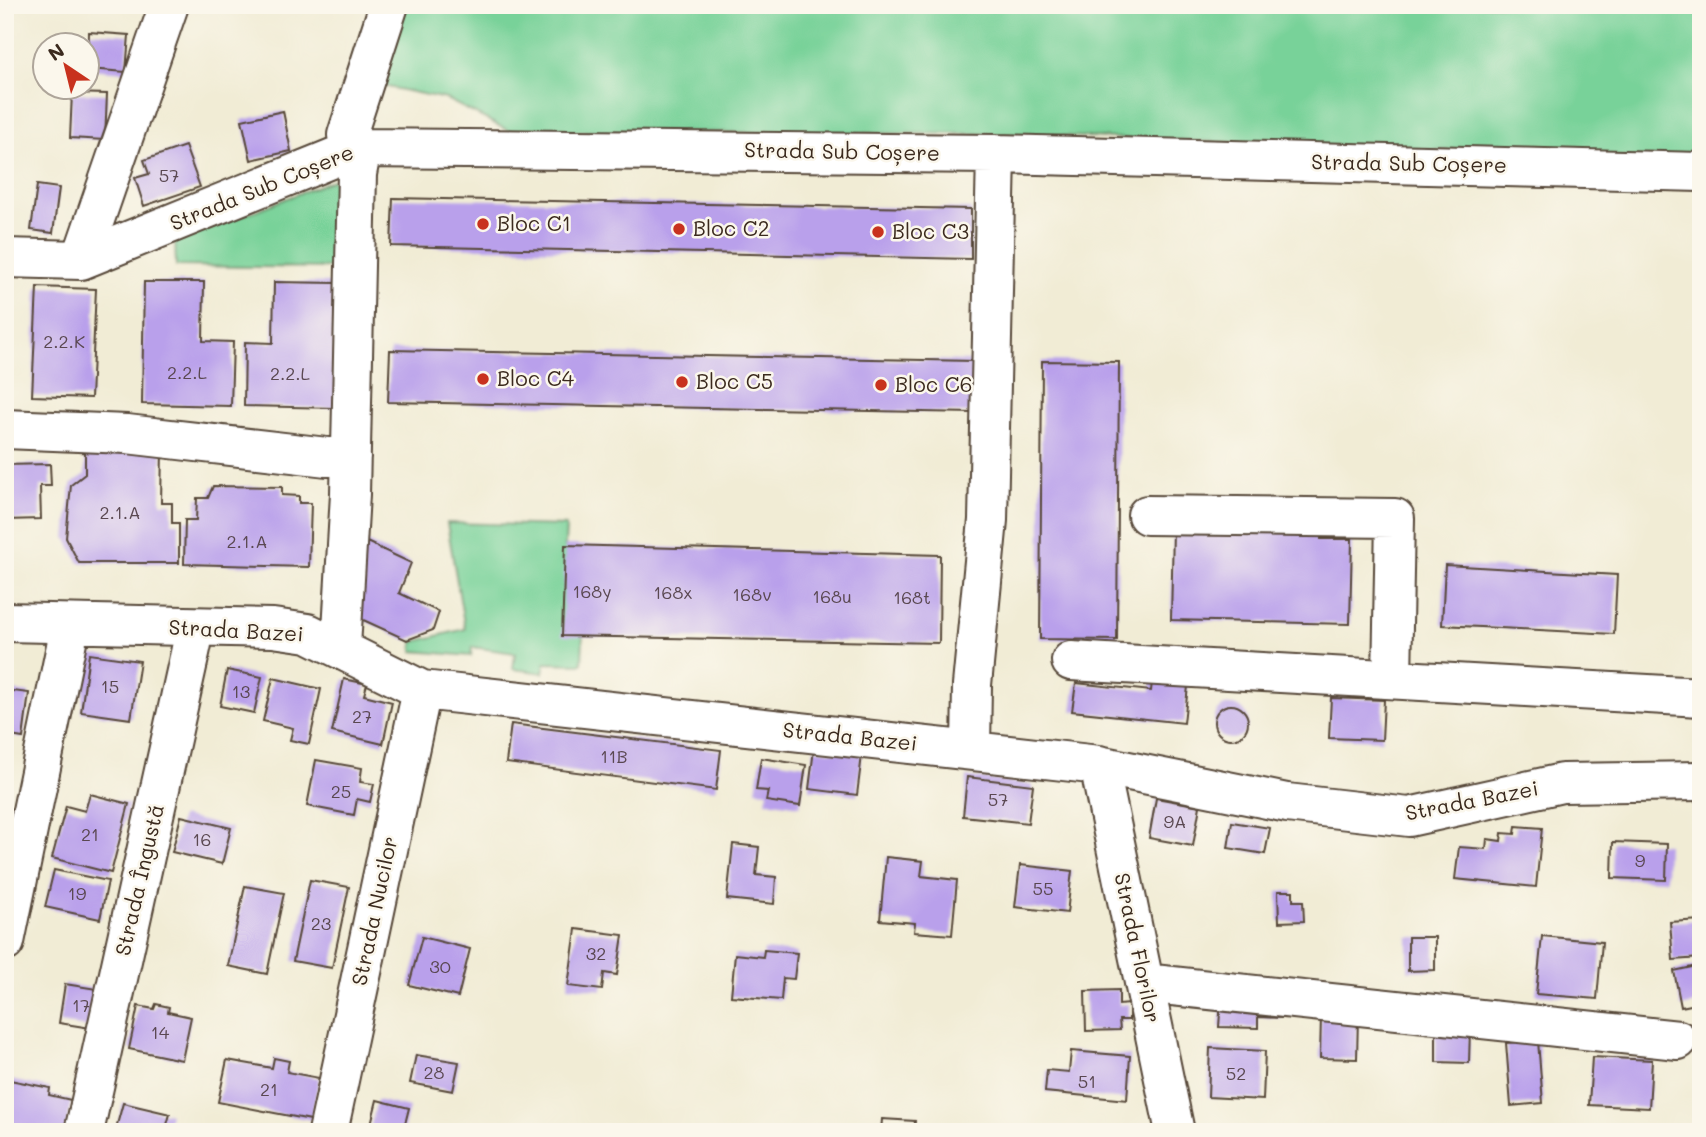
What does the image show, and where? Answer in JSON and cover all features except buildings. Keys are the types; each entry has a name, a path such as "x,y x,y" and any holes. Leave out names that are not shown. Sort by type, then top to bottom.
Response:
{"street":[{"path":"81,260 169,5"},
{"path":"341,647 351,457 357,174 356,149 347,135 389,5"},
{"name":"Strada Sub Coșere","path":"5,258 81,260 356,149 996,154 1701,172"},
{"path":"971,750 972,685 988,520 996,154"},
{"path":"5,429 127,434 327,457 351,457"},
{"path":"1147,515 1395,519 1392,679"},
{"name":"Strada Bazei","path":"5,622 273,628 309,633 422,690 1099,765 1287,803 1409,817 1562,782 1701,781"},
{"path":"5,942 68,624"},
{"name":"Strada Îngustă","path":"84,1132 192,644 192,627"},
{"path":"1071,661 1701,697"},
{"name":"Strada Nucilor","path":"328,1132 422,690"},
{"name":"Strada Florilor","path":"1099,765 1175,1132"},
{"path":"1144,983 1678,1040"}],"green space":[{"path":"400,5 1681,5 1701,17 1701,160 1007,134 509,131 446,99 373,84"},
{"path":"333,180 339,188 338,268 176,266 175,242"},
{"path":"447,523 566,526 565,545 583,636 582,664 545,663 543,673 513,669 515,653 472,647 471,656 413,651 413,642 465,629"}],"place":[{"name":"Bloc C1","path":"483,224"},
{"name":"Bloc C2","path":"679,229"},
{"name":"Bloc C3","path":"878,232"},
{"name":"Bloc C4","path":"483,379"},
{"name":"Bloc C5","path":"682,382"},
{"name":"Bloc C6","path":"881,385"}]}
